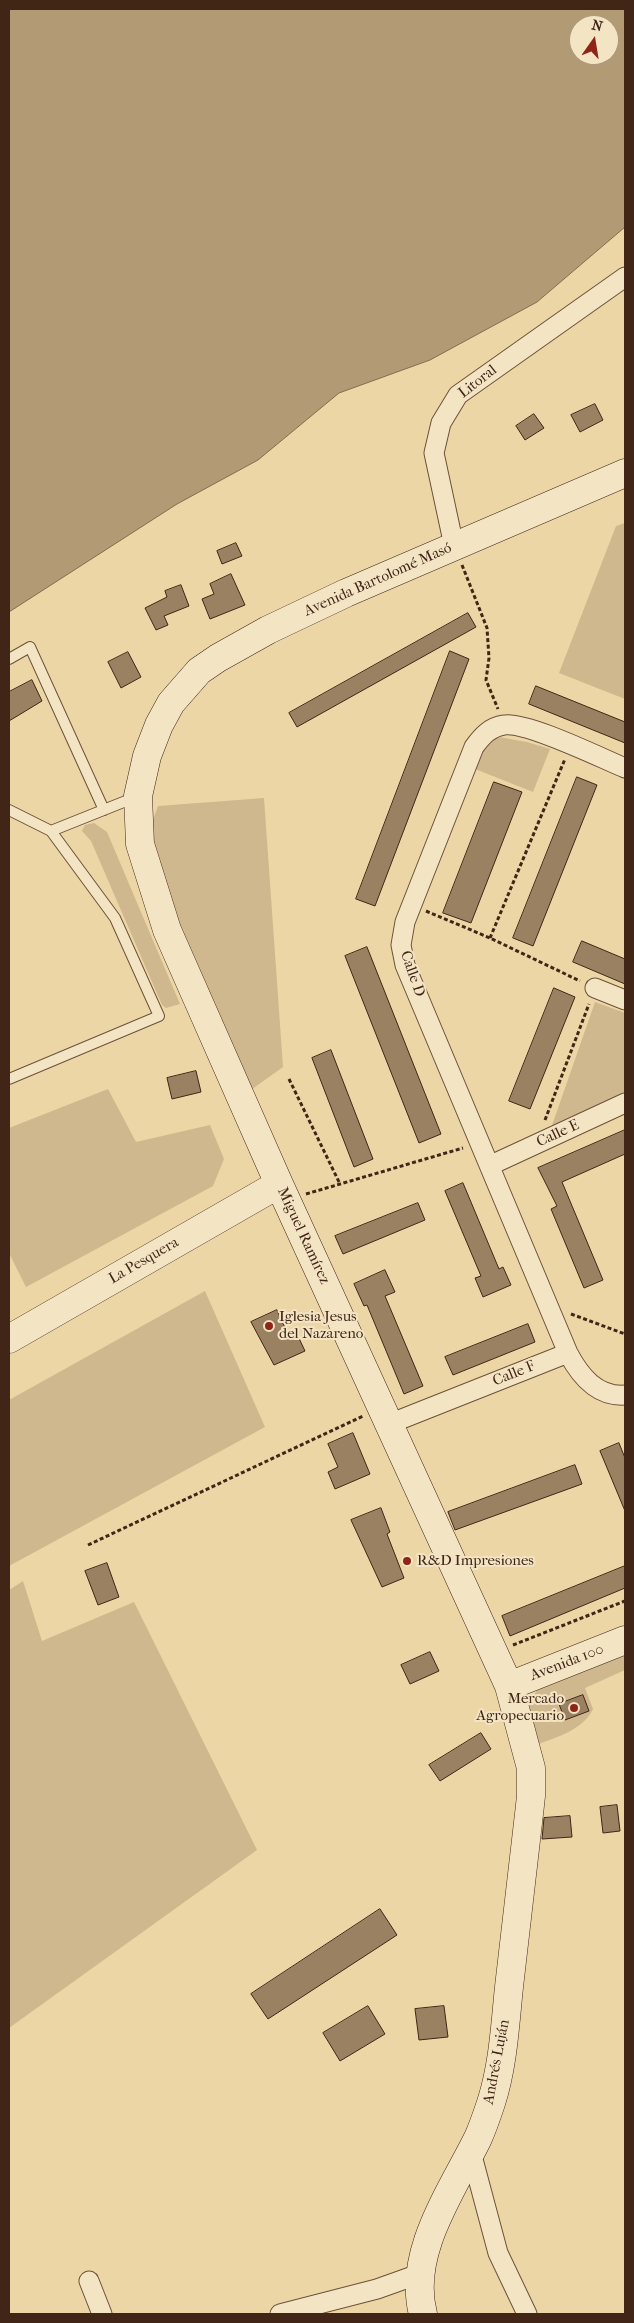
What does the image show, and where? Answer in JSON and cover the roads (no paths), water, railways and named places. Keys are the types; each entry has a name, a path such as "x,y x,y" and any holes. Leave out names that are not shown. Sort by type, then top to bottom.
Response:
{"main road":[{"name":"Avenida Bartolomé Masó","path":"159,725 171,703 199,671 218,658 277,626 454,546 625,473"},
{"name":"Miguel Ramírez","path":"159,725 147,756 138,796 140,844 167,930 282,1192 509,1686 531,1768 531,1796"},
{"name":"La Pesquera","path":"9,1338 282,1192"},
{"name":"Avenida 100","path":"509,1686 625,1640"},
{"name":"Andrés Luján","path":"423,2314 419,2299 419,2274 444,2199 471,2152 492,2100 501,2057 531,1796"}],"street":[{"name":"Litoral","path":"454,546 434,453 441,423 458,395 625,276"},
{"name":"Calle D","path":"568,1353 482,1143 405,965 402,945 405,922 474,747 482,736 493,728 505,725 528,728 625,768"},
{"path":"595,988 625,1000"},
{"name":"Calle E","path":"491,1165 625,1104"},
{"path":"568,1353 576,1370 586,1381 608,1394 625,1395"},
{"name":"Calle F","path":"385,1416 568,1353"},
{"path":"471,2152 498,2253 527,2314"},
{"path":"280,2314 377,2289 419,2274"},
{"path":"89,2281 102,2314"}],"lane":[{"path":"9,659 30,647 104,810"},
{"path":"51,831 138,796"},
{"path":"9,810 51,831 115,918 159,1016 9,1079"}],"place":[{"name":"Iglesia Jesus del Nazareno","path":"269,1326"},
{"name":"R&D Impresiones","path":"407,1561"},
{"name":"Mercado Agropecuario","path":"574,1708"}]}
